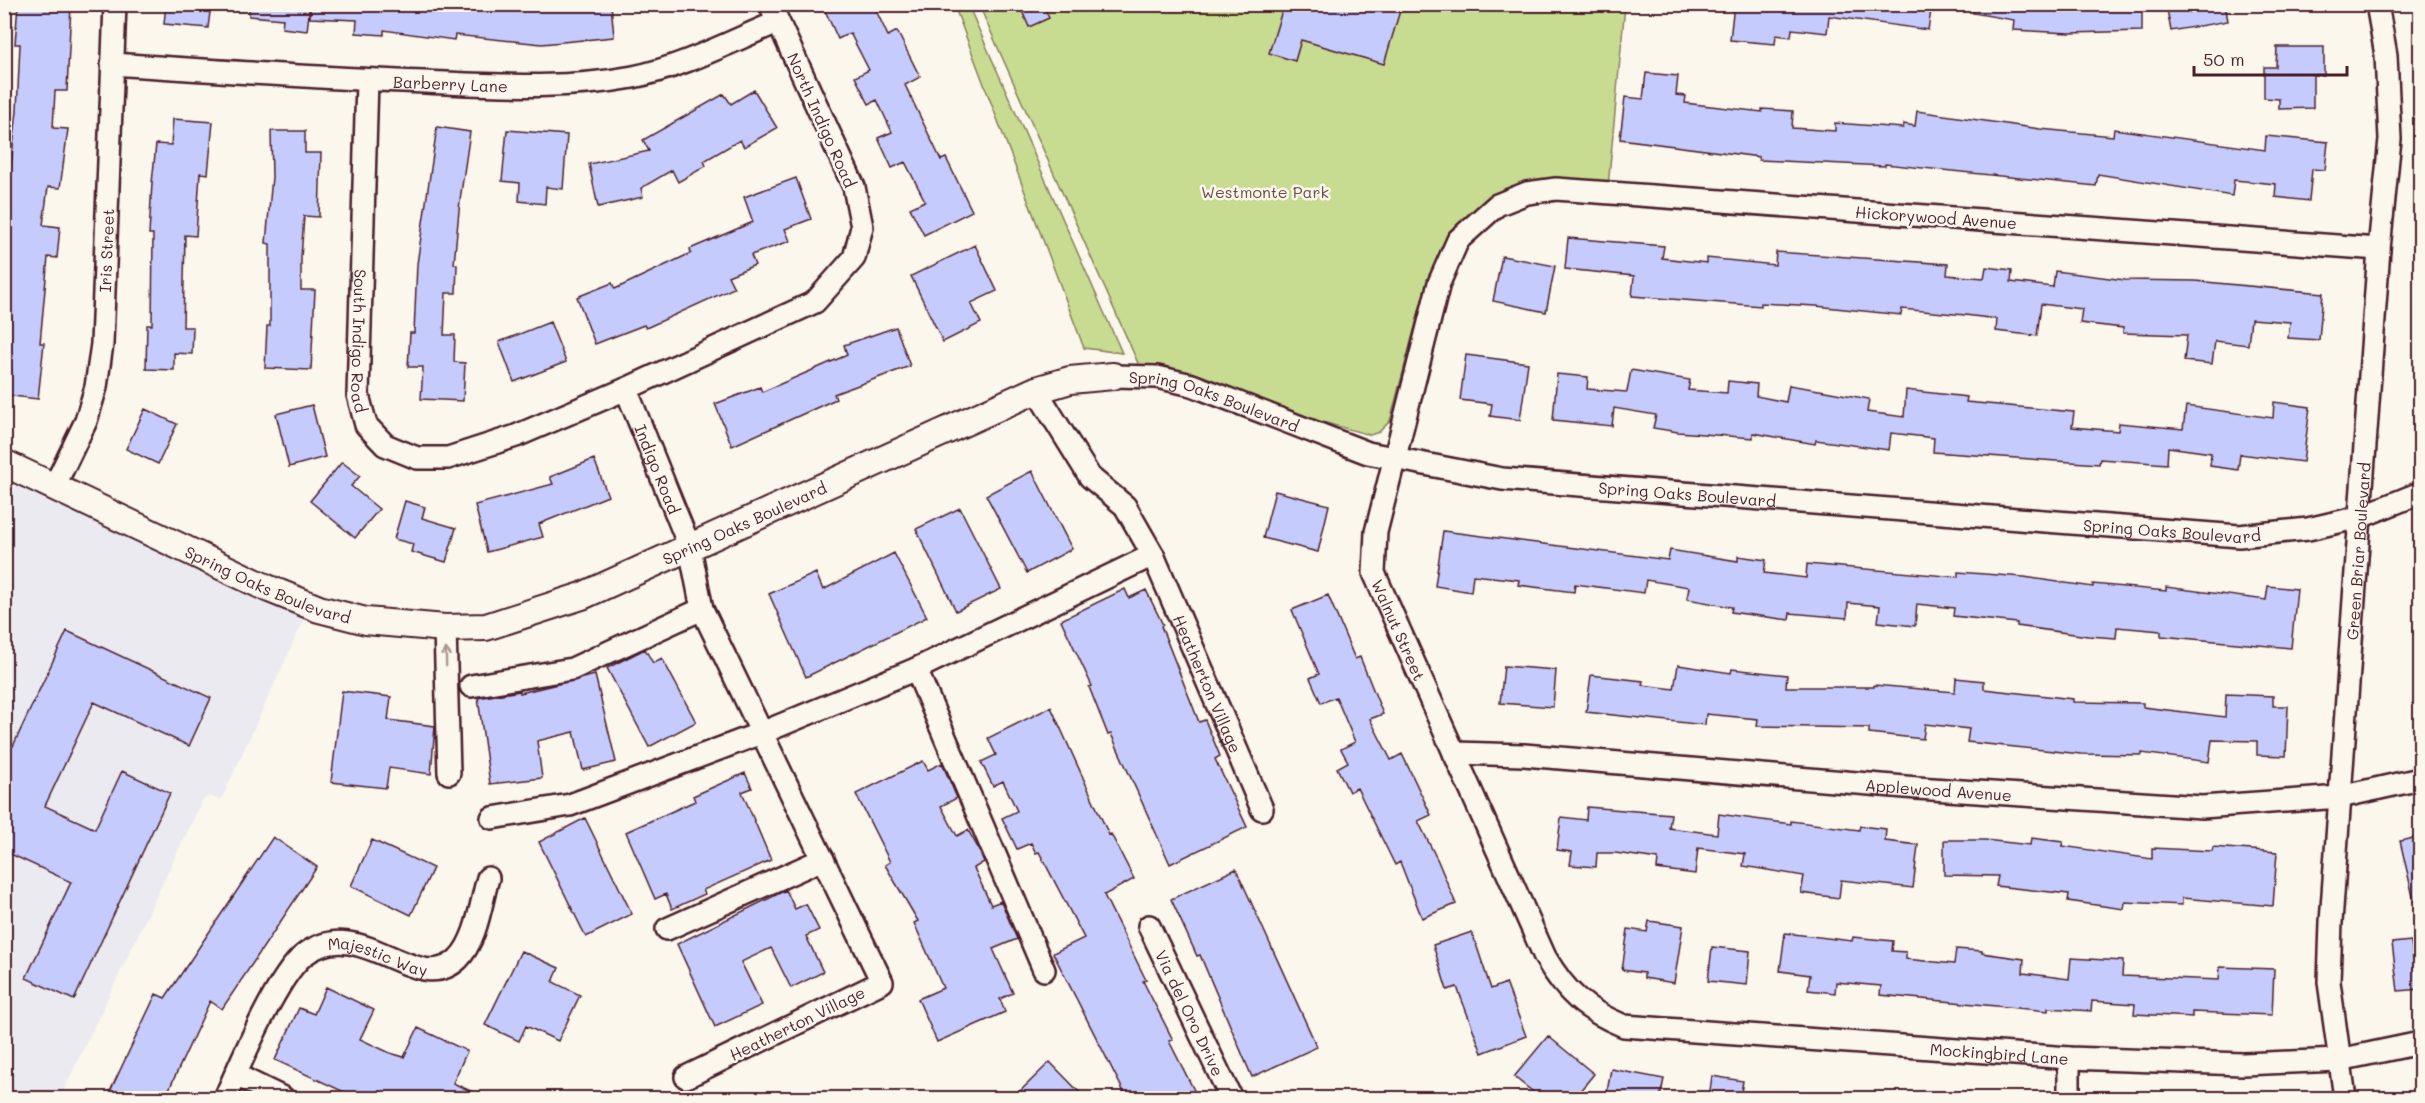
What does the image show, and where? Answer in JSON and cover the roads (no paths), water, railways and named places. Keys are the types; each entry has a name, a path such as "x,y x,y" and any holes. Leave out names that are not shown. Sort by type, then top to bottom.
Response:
{"street":[{"name":"Iris Street","path":"54,487 86,421 96,387 102,344 115,4"},
{"name":"Green Briar Boulevard","path":"2345,1098 2329,982 2379,249 2390,139 2386,55 2378,4"},
{"name":"Barberry Lane","path":"112,64 367,80 525,86 580,85 636,76 697,56 774,13"},
{"name":"North Indigo Road","path":"626,389 815,302 854,258 862,227 854,187 774,13"},
{"name":"South Indigo Road","path":"367,80 358,395 366,425 385,445 417,458 448,458 516,436 626,389"},
{"name":"Hickorywood Avenue","path":"1497,205 1527,192 1556,189 2379,249"},
{"name":"Walnut Street","path":"1497,205 1458,240 1439,283 1376,531 1374,573 1545,957 1560,984 1584,1006"},
{"name":"Spring Oaks Boulevard","path":"4,463 267,588 319,609 366,621 445,628 486,627 582,596 1036,390 1070,380 1113,376 1157,377 1192,385 1368,453 1502,479 2239,536 2308,529 2361,517 2421,493"},
{"name":"Indigo Road","path":"626,389 690,548"},
{"name":"Heatherton Village","path":"1036,390 1090,477 1125,506 1153,555 1262,809"},
{"name":"Heatherton Village","path":"687,1077 882,982 764,732 702,609 690,548"},
{"path":"492,818 570,805 764,732 916,669 1153,555"},
{"path":"471,686 572,669 702,609"},
{"path":"445,628 449,773"},
{"path":"916,669 1044,970"},
{"name":"Applewood Avenue","path":"1454,753 1524,755 1917,788 2202,807 2340,797 2421,779"},
{"path":"667,929 823,859"},
{"name":"Majestic Way","path":"225,1098 284,977 304,954 326,945 351,942 375,949 418,969 439,970 458,959 471,936 488,878"},
{"name":"Via del Oro Drive","path":"1149,926 1231,1098"},
{"name":"Mockingbird Lane","path":"1584,1006 1624,1026 2069,1058 2243,1064 2338,1060 2421,1043"},
{"path":"2069,1058 2069,1098"},
{"path":"236,1075 283,1098"}],"park label":[{"name":"Westmonte Park","path":"1265,191"}]}
